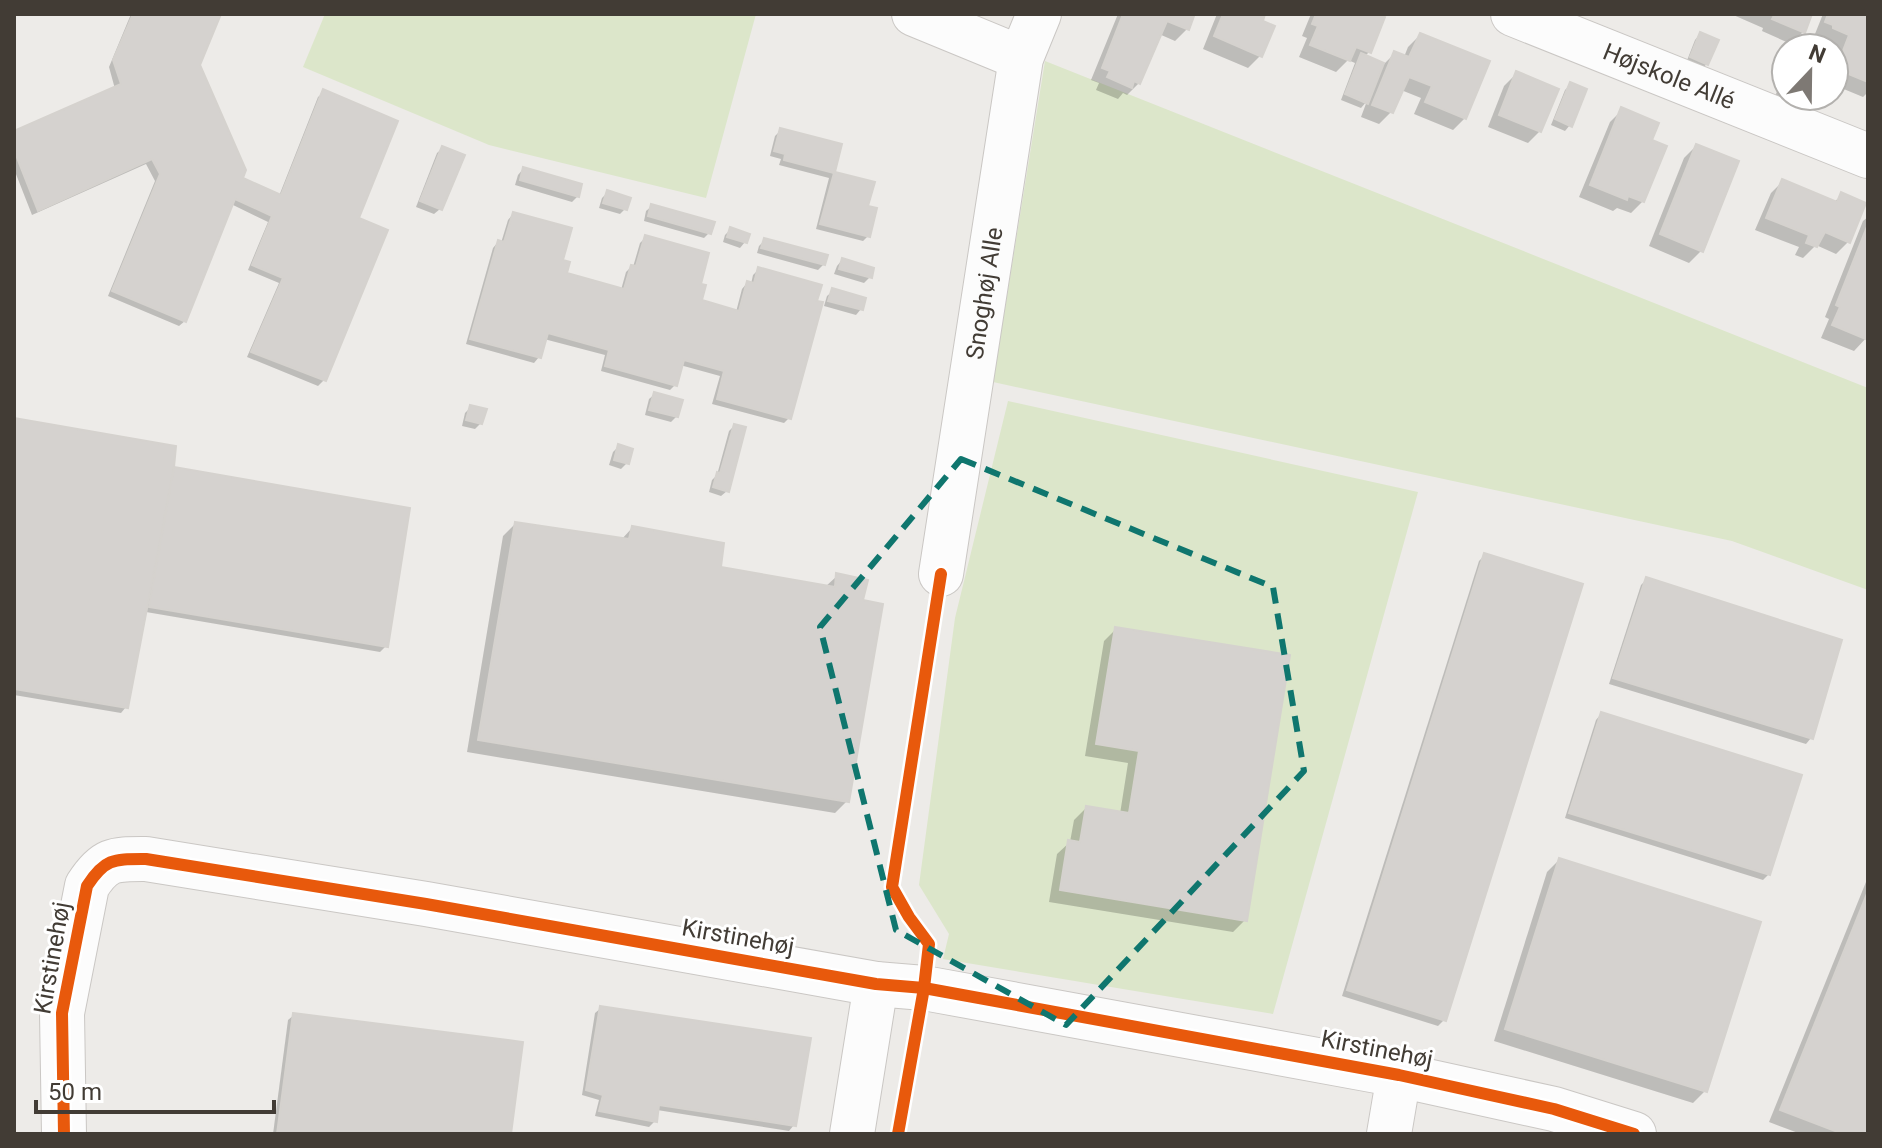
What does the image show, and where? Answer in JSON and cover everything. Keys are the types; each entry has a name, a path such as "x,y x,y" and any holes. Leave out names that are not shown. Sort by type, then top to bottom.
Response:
{"street":[{"path":"914,14 1021,58"},
{"name":"Snoghøj Alle","path":"941,574 1021,58 1039,14"},
{"name":"Højskole Allé","path":"1513,14 1868,156"},
{"name":"Kirstinehøj","path":"64,1134 62,1013 87,886 96,873 118,859 146,859 426,904 876,984 924,988 1399,1075 1554,1109 1634,1134"},
{"path":"852,1134 876,984"},
{"name":"Kirstinehøj","path":"1389,1134 1399,1075"}],"highlighted area":[{"path":"961,459 1273,587 1304,771 1066,1025 896,930 820,627"}],"green space":[{"path":"325,14 756,14 706,198 489,145 303,67"},
{"path":"1045,61 1868,388 1868,590 1732,541 993,382"},
{"path":"1008,401 1418,492 1273,1014 943,959 949,934 919,885 955,618"}],"building":[{"path":"133,14 221,14 200,65 246,170 243,178 281,195 323,89 398,121 359,218 388,230 326,381 251,352 283,278 252,265 272,216 235,199 186,322 112,291 160,174 152,159 38,211 14,150 14,131 121,84 113,60"},
{"path":"1123,14 1194,16 1189,30 1167,21 1140,84 1134,81 1132,88 1107,77 1110,71 1102,68"},
{"path":"1223,14 1265,14 1263,21 1275,26 1262,57 1214,36"},
{"path":"1316,14 1377,14 1385,17 1371,53 1356,47 1350,61 1310,45 1318,26 1312,24"},
{"path":"1770,14 1812,14 1805,32 1772,19 1774,16"},
{"path":"1828,14 1868,14 1868,82 1850,75 1850,32 1842,32 1825,22"},
{"path":"1700,32 1719,40 1708,65 1690,57"},
{"path":"1420,33 1490,61 1466,119 1425,102 1432,86 1409,77 1393,113 1372,105 1394,51 1409,57"},
{"path":"1361,53 1384,63 1368,104 1345,94"},
{"path":"1516,71 1559,89 1541,132 1499,115"},
{"path":"1570,82 1587,89 1572,127 1555,119"},
{"path":"1621,107 1659,123 1652,140 1667,146 1644,202 1628,196 1627,200 1590,185"},
{"path":"780,128 842,144 835,172 875,182 868,206 877,208 870,237 820,224 834,173 784,160 785,154 774,151"},
{"path":"1696,144 1739,161 1703,252 1660,234"},
{"path":"442,146 465,155 442,210 420,201"},
{"path":"523,167 582,184 579,197 520,180"},
{"path":"1782,179 1837,202 1841,192 1866,203 1850,243 1825,232 1817,247 1806,243 1809,235 1766,218"},
{"path":"607,190 631,198 627,210 603,203"},
{"path":"651,204 715,222 711,234 648,216"},
{"path":"513,212 572,228 563,260 570,262 567,273 624,289 631,265 636,266 645,235 709,253 701,284 706,285 702,300 739,311 747,281 754,283 758,267 822,285 817,301 823,302 791,419 717,399 724,371 684,360 677,386 605,366 609,350 548,333 541,358 470,339 498,240 504,242"},
{"path":"1868,224 1868,340 1832,325 1840,307 1836,305"},
{"path":"730,227 750,234 747,243 727,237"},
{"path":"764,238 828,255 825,265 761,248"},
{"path":"842,258 874,268 872,278 839,269"},
{"path":"832,288 866,298 863,310 828,301"},
{"path":"654,392 683,400 678,417 649,410"},
{"path":"470,405 487,409 482,424 466,420"},
{"path":"14,418 176,446 128,708 14,689"},
{"path":"734,424 746,427 729,492 713,487"},
{"path":"618,444 633,449 629,464 614,460"},
{"path":"174,467 410,508 388,647 149,607"},
{"path":"515,522 629,539 632,526 724,543 721,567 835,587 836,573 868,580 863,600 883,604 849,802 478,740"},
{"path":"1484,553 1583,584 1446,1021 1347,990"},
{"path":"1646,577 1842,640 1813,739 1613,678"},
{"path":"1115,627 1290,655 1247,921 1060,890 1068,840 1080,842 1086,806 1129,813 1139,751 1096,744"},
{"path":"1601,712 1802,775 1770,875 1569,813"},
{"path":"1559,858 1761,922 1707,1092 1505,1029"},
{"path":"1868,891 1868,1134 1843,1134 1780,1110"},
{"path":"600,1006 811,1038 796,1126 659,1105 657,1122 599,1111 603,1095 586,1090"},
{"path":"293,1013 523,1042 511,1134 277,1134"}],"cycle path":[{"path":"898,1134 929,944 892,887 941,574"},
{"path":"64,1134 62,1013 87,886 105,865 126,859 146,859 426,904 876,984 924,988 1399,1075 1554,1109 1634,1134"}]}
